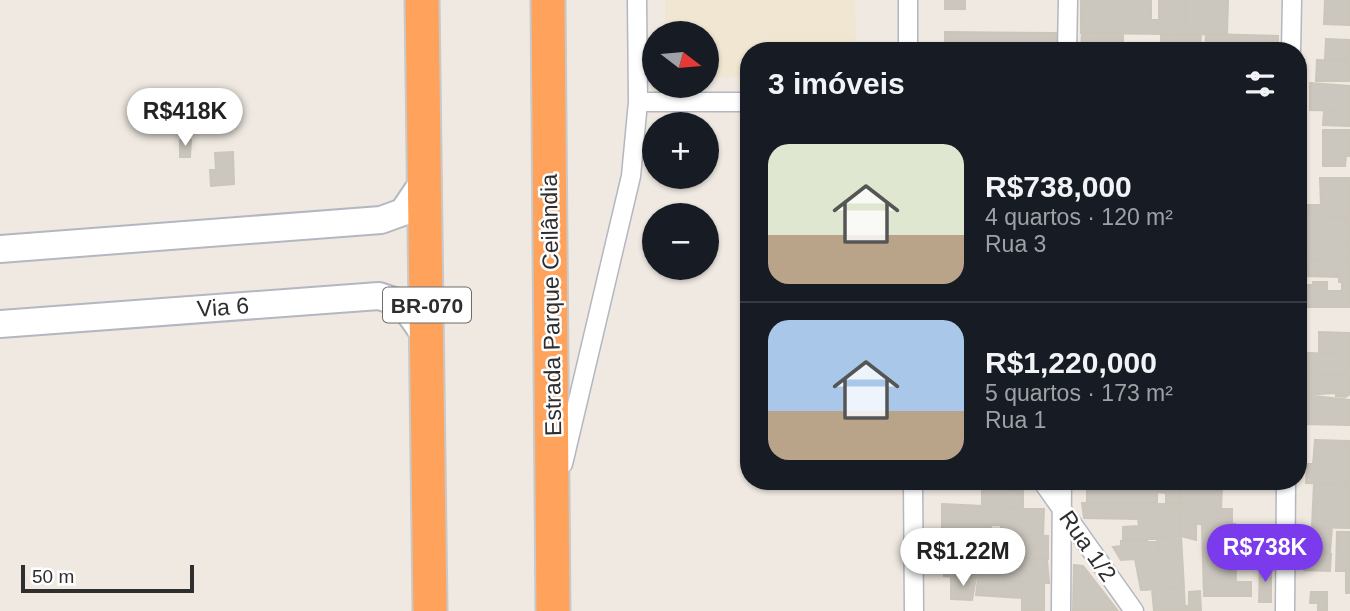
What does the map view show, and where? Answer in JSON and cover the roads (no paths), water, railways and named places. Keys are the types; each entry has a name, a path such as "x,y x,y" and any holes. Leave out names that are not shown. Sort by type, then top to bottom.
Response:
{"highway":[{"name":"BR-070","path":"422,0 430,611"},
{"name":"Estrada Parque Ceilândia","path":"548,0 553,611"}],"main road":[{"path":"0,249 381,220 403,212 426,178"},
{"name":"Via 6","path":"0,324 379,296 403,304 427,338"}],"street":[{"path":"553,505 631,176 638,102 637,0"},
{"path":"908,0 908,42"},
{"path":"1067,42 1068,0"},
{"path":"1292,0 1292,42"},
{"path":"638,102 740,102"},
{"path":"913,490 914,611"},
{"name":"Rua 1/2","path":"1048,490 1133,611"},
{"path":"1061,611 1062,490"},
{"path":"1285,611 1286,490"}]}
